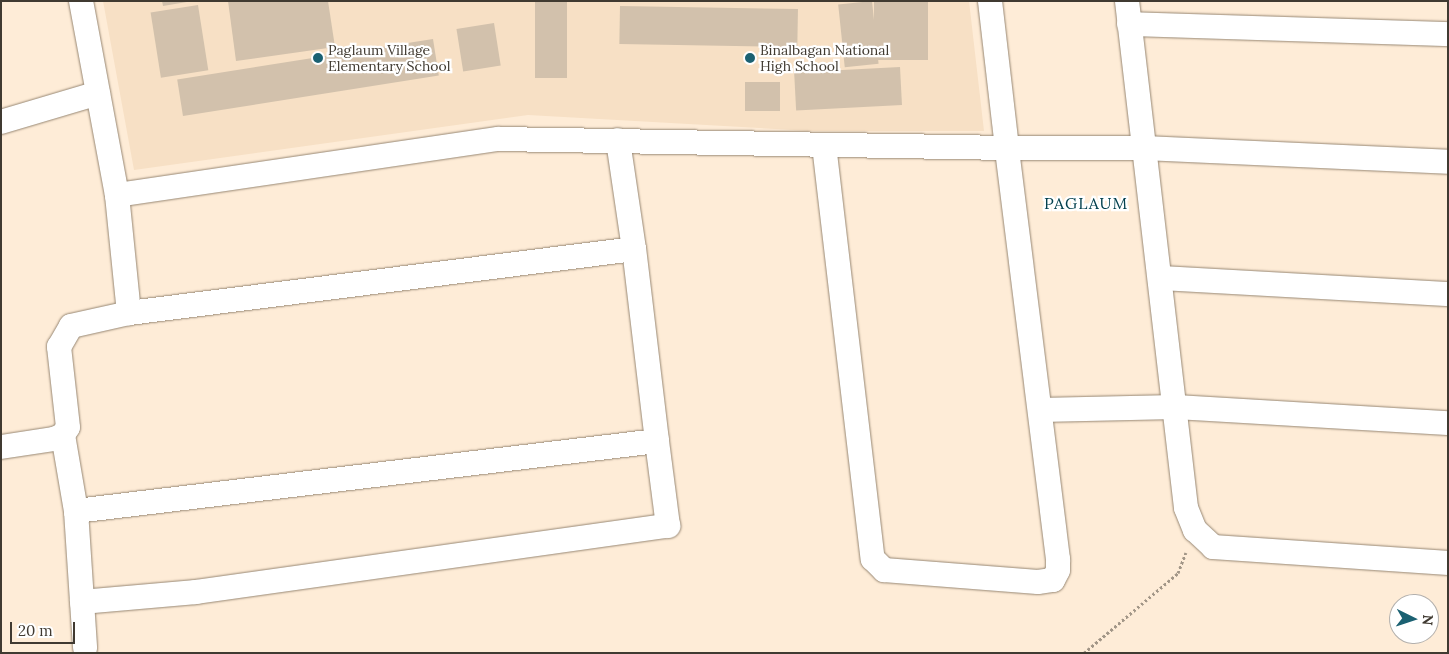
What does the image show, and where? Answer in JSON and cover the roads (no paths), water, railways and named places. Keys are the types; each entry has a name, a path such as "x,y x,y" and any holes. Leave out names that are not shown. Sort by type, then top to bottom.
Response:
{"street":[{"path":"81,1 117,195 129,313"},
{"path":"824,145 868,545 872,559 884,570 1038,582 1053,580 1058,570 1058,559 990,1"},
{"path":"1448,34 1128,13 1176,407 1186,508 1195,530 1213,546 1448,563"},
{"path":"1,122 98,93"},
{"path":"117,195 498,139 1007,148 1144,148 1448,162"},
{"path":"82,602 196,592 668,526 634,249 618,140"},
{"path":"85,648 76,511 63,435 68,427 59,347 64,334 71,326 129,313 634,249"},
{"path":"1160,278 1448,294"},
{"path":"1040,410 1176,407 1448,423"},
{"path":"1,447 63,435"},
{"path":"76,511 657,441"}],"place":[{"name":"Paglaum Village Elementary School","path":"318,58"},
{"name":"Binalbagan National High School","path":"750,58"}],"district":[{"name":"PAGLAUM","path":"1086,203"}]}
